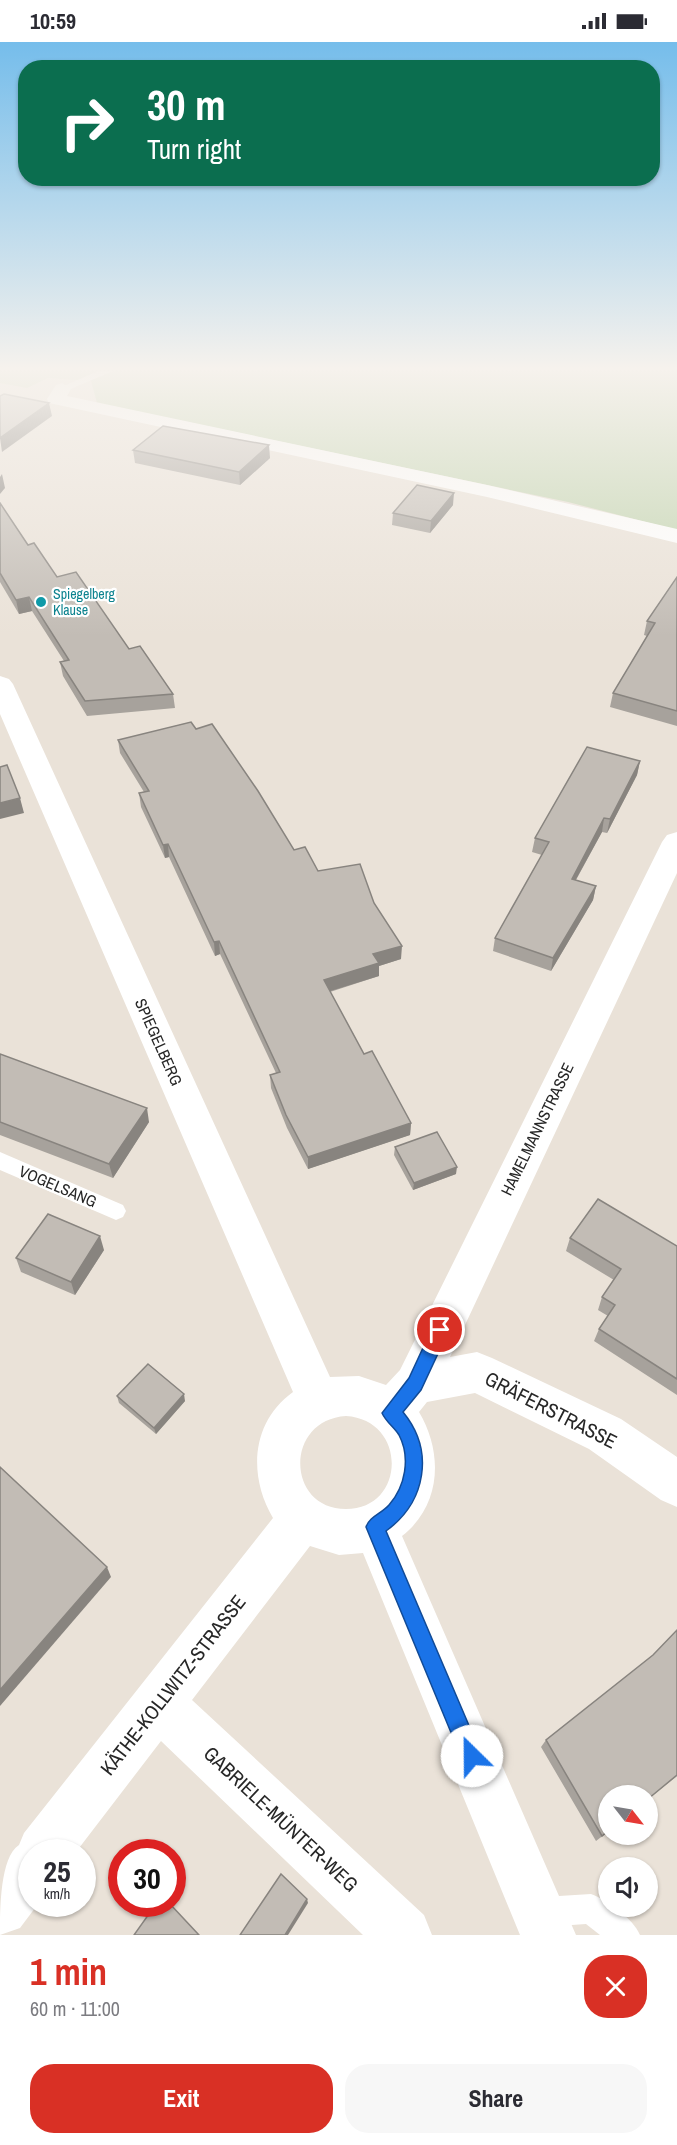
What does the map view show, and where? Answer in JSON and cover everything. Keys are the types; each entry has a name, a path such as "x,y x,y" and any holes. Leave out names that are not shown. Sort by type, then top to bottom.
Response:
{"street":[{"path":"339,459 487,491 677,536"},
{"name":"SPIEGELBERG","path":"0,684 319,1401"},
{"name":"HAMELMANNSTRASSE","path":"403,1398 677,842"},
{"name":"GRÄFERSTRASSE","path":"403,1398 477,1372 604,1434 677,1484"},
{"path":"338,1396 356,1396 375,1402 403,1398 406,1430 413,1450 415,1473 408,1495 394,1514 375,1527 348,1534 321,1529 297,1514 282,1490 277,1464 282,1437 297,1416 319,1401 338,1396"},
{"name":"KÄTHE-KOLLWITZ-STRASSE","path":"53,1839 303,1517"},
{"path":"375,1527 543,1924"},
{"name":"GABRIELE-MÜNTER-WEG","path":"159,1704 404,1935"},
{"path":"0,1908 18,1885"}],"lane":[{"name":"VOGELSANG","path":"0,1161 116,1211"},
{"path":"543,1924 591,1909 625,1935"}],"green space":[{"path":"365,459 677,459 677,530 568,502"}],"building":[{"path":"178,459 253,459 239,472"},
{"path":"417,485 454,493 431,521 393,513"},
{"path":"0,503 28,545 34,543 57,577 76,572 129,649 140,646 173,694 85,701 60,662 69,660 29,597 16,600 0,573"},
{"path":"677,577 677,711 613,693 655,623 647,621"},
{"path":"191,722 196,729 212,724 258,791 294,850 305,847 318,871 360,864 374,903 402,946 373,954 379,963 324,980 364,1054 372,1051 411,1123 308,1157 286,1115 270,1075 280,1072 219,941 214,942 168,844 163,845 139,793 149,791 118,740"},
{"path":"587,747 640,761 610,819 604,818 572,879 596,886 553,958 495,938 549,842 535,838"},
{"path":"7,765 20,798 0,803 0,767"},
{"path":"0,1054 147,1108 109,1164 0,1122"},
{"path":"437,1132 457,1167 414,1183 395,1147"},
{"path":"598,1199 677,1246 677,1379 599,1329 615,1305 602,1297 621,1269 570,1238"},
{"path":"48,1214 100,1236 71,1282 16,1258"},
{"path":"148,1364 184,1394 154,1428 117,1396"},
{"path":"0,1467 107,1567 0,1690"},
{"path":"677,1630 677,1775 658,1791 658,1785 598,1785 598,1829 546,1740 653,1655"},
{"path":"281,1874 307,1899 285,1935 240,1935"},
{"path":"147,1917 182,1917 199,1935 134,1935"}],"place":[{"name":"Spiegelberg Klause","path":"41,602"}],"route":[{"path":"440,1330 415,1384 391,1413 406,1430 413,1450 415,1473 408,1495 394,1514 375,1527 472,1756"}]}
